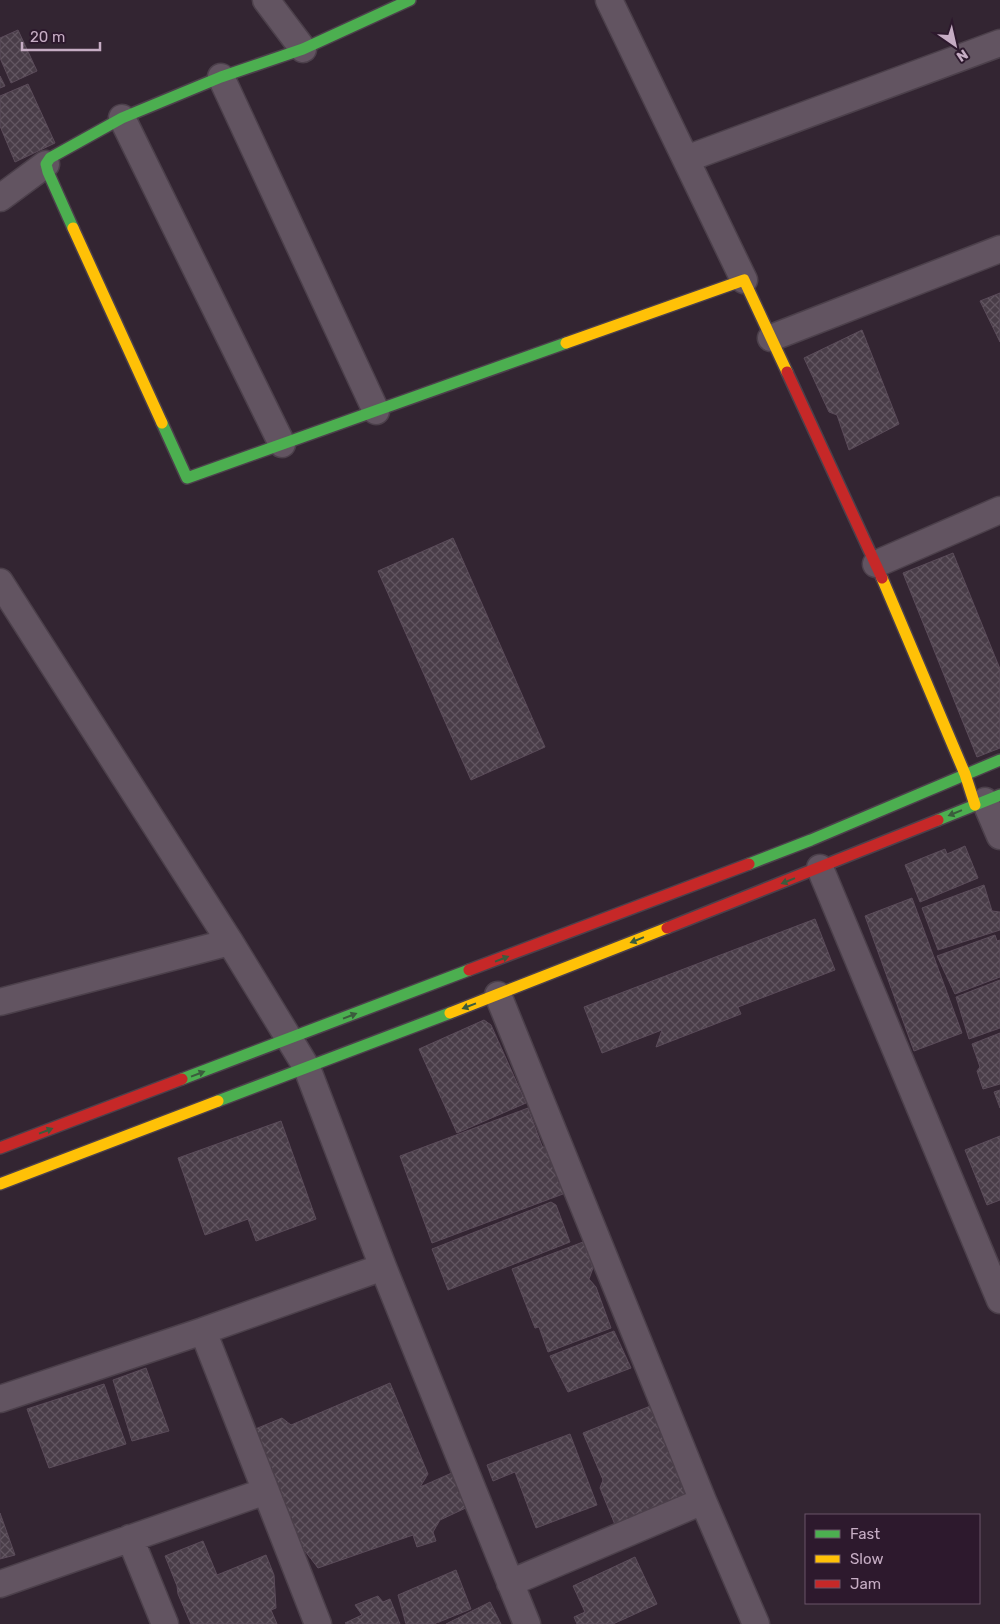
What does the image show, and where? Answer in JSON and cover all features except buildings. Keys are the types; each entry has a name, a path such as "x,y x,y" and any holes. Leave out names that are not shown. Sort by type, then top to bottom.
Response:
{"street":[{"path":"266,0 303,50"},
{"path":"0,198 46,164 50,158 122,118 221,77 303,50 410,0"},
{"path":"611,1 744,280 876,564 965,774 987,800 1000,836"},
{"path":"686,159 1000,43"},
{"path":"221,77 376,411"},
{"path":"122,118 282,444"},
{"path":"46,164 187,478 744,280"},
{"path":"771,338 1000,249"},
{"path":"876,564 1000,510"},
{"path":"0,582 230,942 288,1040 307,1068 383,1267 527,1624"},
{"path":"0,1148 811,840 1000,760"},
{"path":"0,1184 498,995 987,800"},
{"path":"820,868 1000,1300"},
{"path":"0,1002 230,942"},
{"path":"498,995 756,1624"},
{"path":"0,1399 203,1332 383,1267"},
{"path":"203,1332 318,1624"},
{"path":"0,1584 266,1491"},
{"path":"510,1583 704,1501"},
{"path":"130,1538 165,1624"}],"traffic: fast":[{"path":"73,228 48,172 46,164 50,158 122,118 221,77 303,49 410,0"},
{"path":"162,423 187,478 566,343"},
{"path":"749,864 811,840 1000,760"},
{"path":"938,820 1000,795"},
{"path":"182,1079 469,970"},
{"path":"218,1101 450,1013"}],"traffic: slow":[{"path":"73,228 162,423"},
{"path":"566,343 744,280 787,372"},
{"path":"882,578 965,774 975,805"},
{"path":"450,1013 667,928"},
{"path":"0,1184 218,1101"}],"traffic: jam":[{"path":"787,372 882,578"},
{"path":"667,928 938,820"},
{"path":"469,970 749,864"},
{"path":"0,1148 182,1079"}]}
